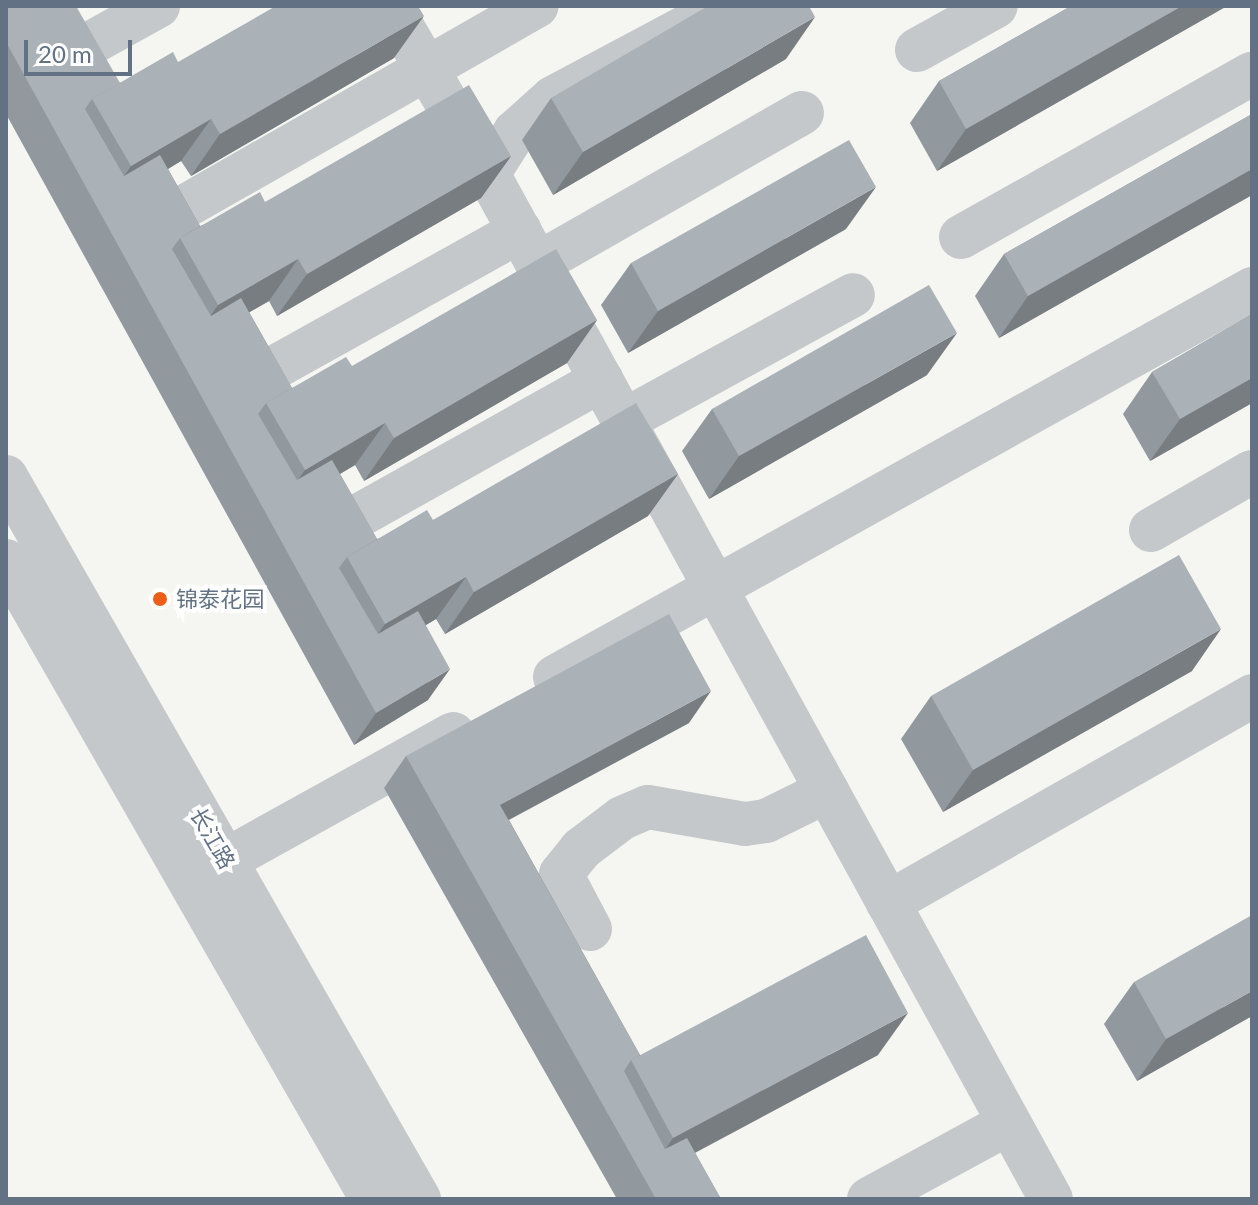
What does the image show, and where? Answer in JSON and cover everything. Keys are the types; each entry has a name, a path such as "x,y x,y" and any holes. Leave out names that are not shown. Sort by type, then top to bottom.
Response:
{"street":[{"path":"75,52 158,6"},
{"path":"390,6 488,174 1051,1199"},
{"path":"170,215 537,6"},
{"path":"488,174 515,132 553,98 725,6"},
{"path":"917,50 996,6"},
{"path":"961,237 1252,74"},
{"path":"263,374 802,113"},
{"path":"208,870 1252,289"},
{"path":"623,421 853,295"},
{"path":"351,520 601,380"},
{"path":"1151,530 1252,472"},
{"name":"长江路","path":"6,477 208,870 372,1199"},
{"name":"长江路","path":"6,561 419,1199"},
{"path":"888,903 1252,696"},
{"path":"590,929 561,874 581,849 622,818 648,807 755,823 827,791"},
{"path":"897,1192 1009,1123"}],"building":[{"path":"6,6 76,6 120,83 92,99 85,109 124,176 160,155 200,226 180,238 172,249 211,316 241,298 292,388 266,403 258,414 297,480 332,460 377,539 347,557 339,568 378,634 418,611 450,669 376,713 6,42"},
{"path":"276,6 418,6 424,16 220,134 211,119 131,166 92,99 173,52 178,62"},
{"path":"708,6 809,6 815,17 583,152 551,98"},
{"path":"1071,6 1182,6 966,129 939,81"},
{"path":"469,85 511,156 307,274 298,259 218,305 180,238 260,192 265,202"},
{"path":"1252,114 1252,169 1028,296 1004,254"},
{"path":"849,140 876,187 658,311 631,263"},
{"path":"556,249 597,320 394,438 385,423 305,470 266,403 346,357 352,366"},
{"path":"929,285 957,333 739,456 712,409"},
{"path":"1252,314 1252,378 1180,419 1152,372"},
{"path":"636,403 678,474 474,592 466,577 385,624 347,557 427,510 433,520"},
{"path":"1179,555 1221,629 973,770 931,696"},
{"path":"669,614 711,691 500,805 640,1055 631,1060 624,1071 665,1149 687,1138 721,1199 656,1199 406,756"},
{"path":"1252,915 1252,991 1166,1039 1134,982"},
{"path":"866,935 908,1013 673,1138 631,1060"}],"place":[{"name":"锦泰花园","path":"160,599"}]}
